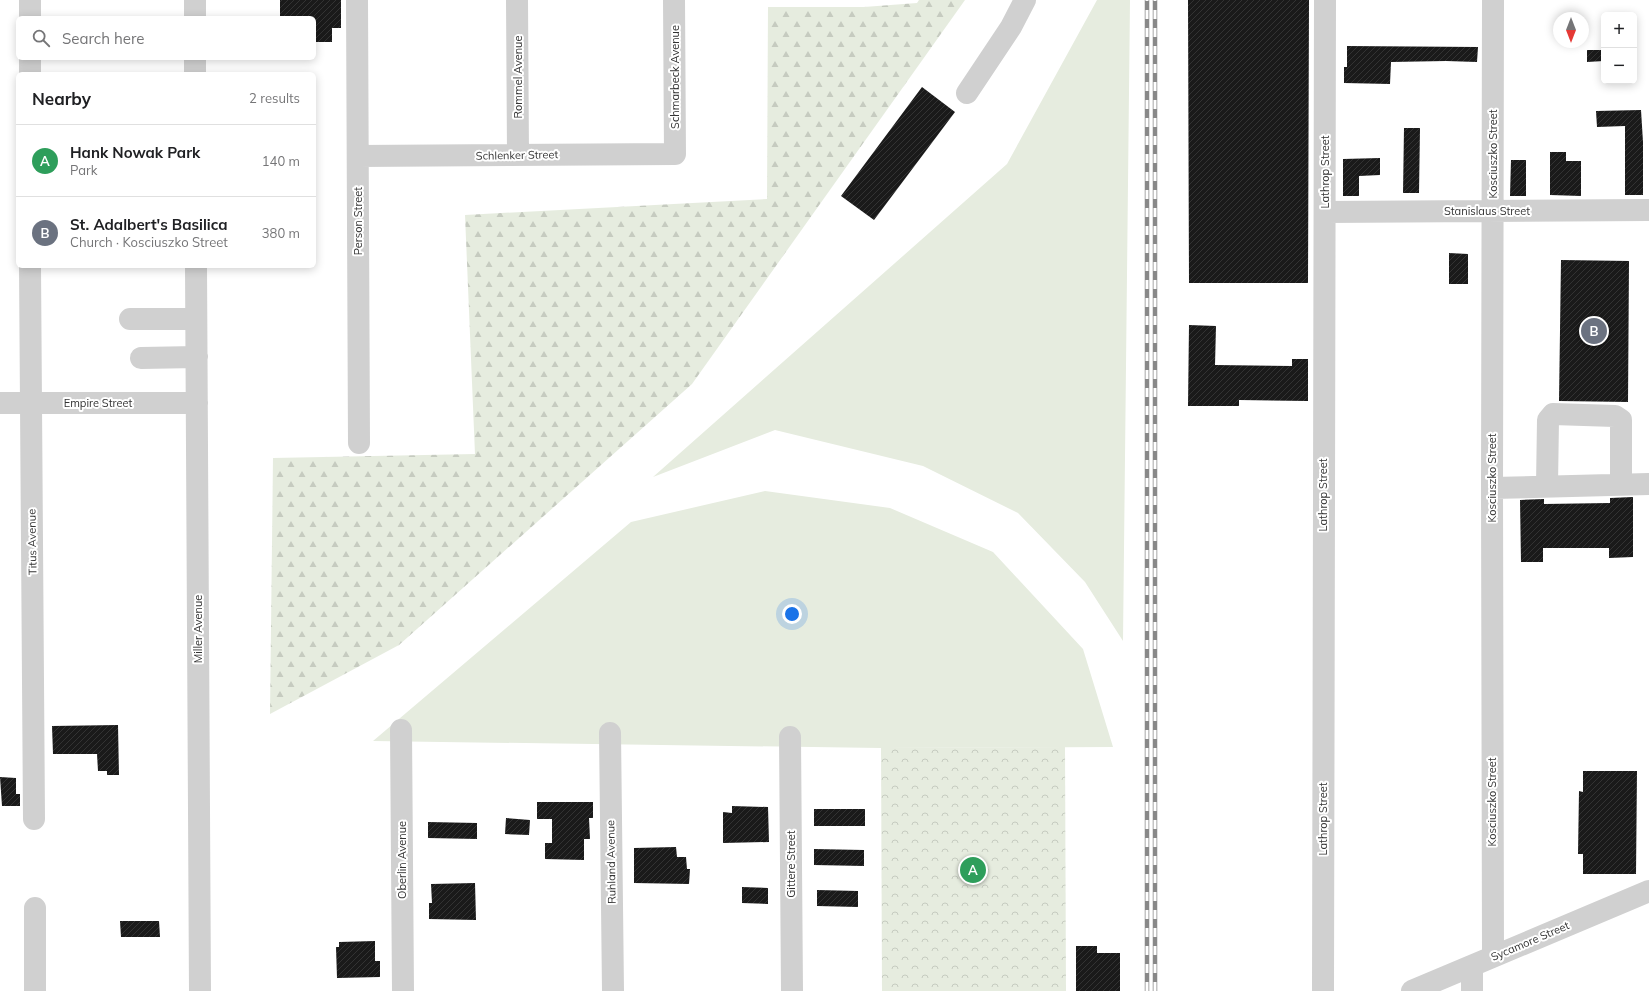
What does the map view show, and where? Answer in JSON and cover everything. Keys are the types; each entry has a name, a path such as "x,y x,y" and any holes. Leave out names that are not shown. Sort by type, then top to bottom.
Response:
{"street":[{"path":"30,0 30,16"},
{"path":"195,0 195,16"},
{"name":"Person Street","path":"357,0 359,443"},
{"name":"Rommel Avenue","path":"517,0 518,154"},
{"name":"Schmarbeck Avenue","path":"674,0 675,154"},
{"path":"967,92 1011,27 1025,0"},
{"name":"Lathrop Street","path":"1324,991 1323,729 1325,0"},
{"name":"Kosciuszko Street","path":"1493,0 1493,956"},
{"path":"30,60 30,72"},
{"path":"195,60 195,72"},
{"name":"Schlenker Street","path":"358,156 675,154"},
{"name":"Stanislaus Street","path":"1325,212 1649,210"},
{"name":"Titus Avenue","path":"30,268 34,819"},
{"name":"Miller Avenue","path":"196,268 200,991"},
{"path":"130,319 196,319"},
{"path":"142,358 197,357"},
{"name":"Empire Street","path":"0,403 197,403"},
{"path":"1547,485 1548,420 1552,414 1614,416 1621,420 1621,484"},
{"path":"1492,488 1547,485 1649,484"},
{"name":"Oberlin Avenue","path":"401,730 403,991"},
{"name":"Ruhland Avenue","path":"610,733 613,991"},
{"name":"Gittere Street","path":"790,737 792,991"},
{"name":"Sycamore Street","path":"1412,991 1649,891"},
{"path":"35,908 35,991"},
{"path":"1472,966 1472,991"}],"green space":[{"path":"919,0 965,0 692,384 399,645 270,714 273,458 475,454 465,215 767,199 768,7 864,7 917,3"},
{"path":"1097,0 1130,0 1123,641 1085,582 1018,513 923,466 775,430 653,477 1007,164"},
{"path":"765,491 890,508 993,552 1083,649 1113,747 881,748 373,741 631,522"},
{"path":"1065,747 1066,991 882,991 881,748"}],"building":[{"path":"280,0 341,0 341,28 332,28 332,42 316,42 316,16 280,16"},
{"path":"1188,0 1309,0 1308,283 1189,283"},
{"path":"1347,46 1478,47 1477,62 1391,62 1390,84 1344,83 1344,67 1347,67"},
{"path":"1587,50 1601,50 1601,61 1587,62"},
{"path":"922,87 955,112 874,220 841,196"},
{"path":"1641,110 1643,142 1643,195 1625,195 1625,126 1597,127 1596,111"},
{"path":"1404,128 1420,128 1419,193 1403,193"},
{"path":"1550,152 1566,152 1566,161 1581,161 1581,196 1550,195"},
{"path":"1380,158 1380,175 1359,176 1359,196 1343,196 1343,159"},
{"path":"1511,160 1526,160 1526,196 1510,196"},
{"path":"1449,253 1468,254 1468,284 1449,284"},
{"path":"1561,260 1629,261 1628,402 1559,401"},
{"path":"1189,325 1216,326 1215,365 1292,366 1292,359 1308,359 1308,401 1239,400 1239,406 1188,406"},
{"path":"1633,497 1633,557 1609,558 1609,548 1543,548 1543,562 1521,562 1520,500 1544,499 1544,504 1610,503 1610,498"},
{"path":"118,725 119,775 107,775 107,771 98,771 97,754 53,754 52,726"},
{"path":"1583,771 1637,771 1636,874 1583,874 1583,854 1578,854 1579,791 1583,792"},
{"path":"0,777 16,778 16,794 20,794 20,806 2,806"},
{"path":"537,802 593,802 593,818 589,818 590,839 584,839 584,860 545,859 545,843 552,843 552,819 537,819"},
{"path":"732,806 768,807 769,842 723,843 723,812 732,813"},
{"path":"814,809 865,809 865,826 814,826"},
{"path":"506,818 530,820 529,835 505,834"},
{"path":"428,822 477,823 477,839 428,838"},
{"path":"676,847 677,857 686,857 687,869 690,869 689,884 634,883 634,848"},
{"path":"814,849 864,850 864,866 814,865"},
{"path":"475,883 476,920 429,919 429,903 432,903 431,884"},
{"path":"742,887 768,888 768,904 742,903"},
{"path":"817,890 858,891 858,907 817,906"},
{"path":"120,921 159,921 160,937 121,937"},
{"path":"375,941 375,961 380,961 380,977 337,978 336,947 339,947 339,942"},
{"path":"1076,946 1097,946 1097,953 1120,953 1120,991 1076,991"}],"railway":[{"path":"1147,0 1147,991"},
{"path":"1155,0 1155,991"}],"place":[{"name":"St. Adalbert's Basilica","path":"1594,331"},
{"name":"Hank Nowak Park","path":"973,870"}]}
